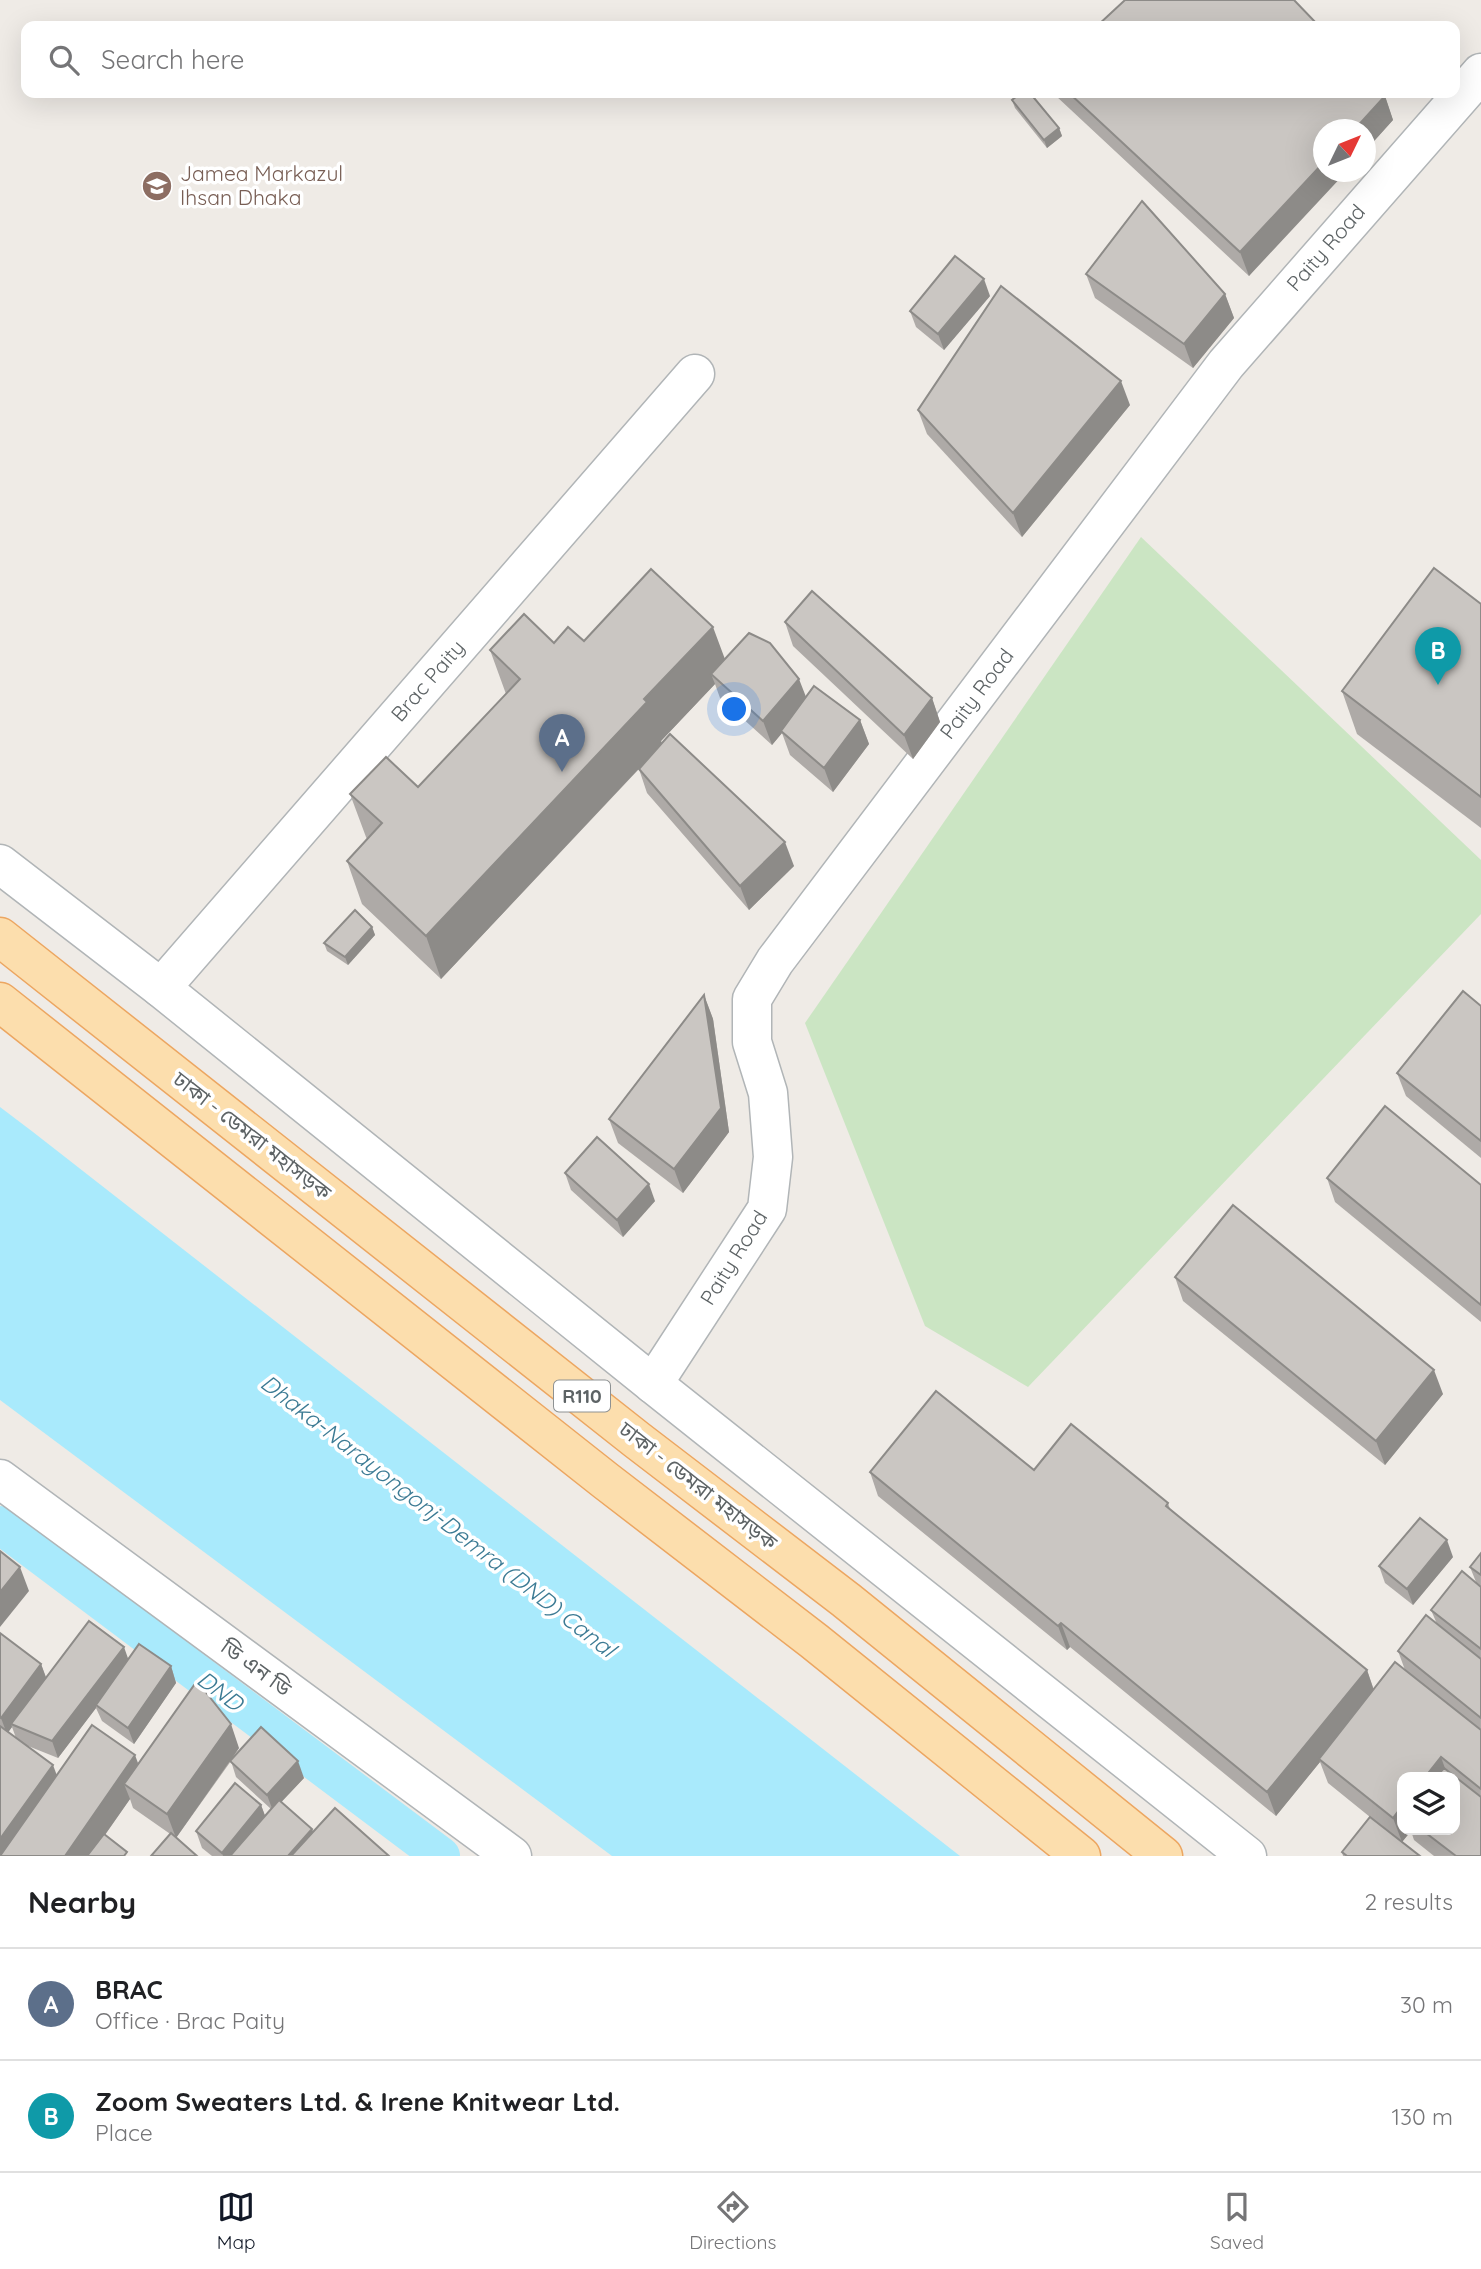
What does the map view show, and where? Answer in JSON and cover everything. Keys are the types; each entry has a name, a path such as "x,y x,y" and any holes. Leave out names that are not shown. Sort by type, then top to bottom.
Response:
{"main road":[{"name":"ঢাকা - ডেমরা মহাসড়ক","path":"0,937 637,1440 846,1600 1163,1856"},
{"name":"R110","path":"0,1002 584,1464 814,1640 1081,1856"}],"street":[{"name":"Paity Road","path":"1460,97 1481,73"},
{"name":"Paity Road","path":"653,1384 767,1209 773,1157 768,1093 752,1042 752,999 775,961 1226,364 1459,98"},
{"name":"Brac Paity","path":"161,988 695,374"},
{"path":"0,864 161,988 653,1384 1247,1856"},
{"name":"ডি এন ডি","path":"0,1479 512,1856"}],"green space":[{"path":"1141,537 1481,860 1481,914 1028,1387 925,1326 805,1023"}],"water":[{"name":"Dhaka-Narayongonj-Demra (DND) Canal","path":"0,1107 960,1856 612,1856 0,1400"}],"building":[{"path":"1125,0 1294,0 1314,21 1102,21"},
{"path":"1034,98 1059,128 1044,140 1012,100"},
{"path":"1074,98 1383,98 1364,119 1313,119 1313,174 1240,252"},
{"path":"1142,201 1225,294 1184,344 1086,274"},
{"path":"955,256 984,279 938,334 910,311"},
{"path":"1001,286 1121,381 1013,513 918,410"},
{"path":"1434,568 1481,604 1481,797 1342,691"},
{"path":"651,569 713,627 644,699 647,702 426,936 347,861 382,823 350,794 386,757 418,787 520,679 490,650 524,614 554,643 568,627 584,641"},
{"path":"812,591 932,698 904,735 785,622"},
{"path":"749,633 770,643 799,679 763,721 711,674"},
{"path":"814,686 860,720 824,768 781,731"},
{"path":"670,734 785,842 740,886 639,769"},
{"path":"355,910 372,927 345,957 324,943"},
{"path":"1463,991 1481,1006 1481,1141 1397,1073"},
{"path":"704,995 721,1108 674,1169 609,1119"},
{"path":"1385,1106 1481,1185 1481,1305 1327,1178"},
{"path":"597,1137 649,1184 617,1220 565,1173"},
{"path":"1233,1205 1434,1370 1376,1441 1175,1277"},
{"path":"936,1391 1034,1470 1071,1424 1168,1503 1166,1506 1367,1670 1267,1792 1061,1623 1058,1626 870,1472"},
{"path":"1420,1518 1447,1540 1407,1589 1379,1566"},
{"path":"0,1551 20,1567 0,1592"},
{"path":"1481,1553 1481,1575 1470,1567"},
{"path":"1462,1571 1481,1587 1481,1649 1431,1610"},
{"path":"1426,1615 1481,1659 1481,1718 1398,1651"},
{"path":"89,1621 124,1647 52,1741 11,1724"},
{"path":"0,1633 41,1664 1,1718 0,1717"},
{"path":"139,1644 171,1666 128,1728 96,1705"},
{"path":"1395,1662 1481,1730 1481,1789 1441,1757 1429,1772 1397,1772 1397,1813 1393,1818 1319,1759"},
{"path":"197,1681 231,1724 167,1814 124,1784"},
{"path":"92,1725 135,1755 65,1856 0,1856"},
{"path":"0,1726 53,1765 0,1839"},
{"path":"261,1727 298,1761 267,1795 230,1761"},
{"path":"1460,1781 1481,1797 1481,1856 1456,1856 1429,1835 1460,1835"},
{"path":"235,1783 261,1805 222,1853 196,1831"},
{"path":"279,1800 312,1829 288,1856 230,1856"},
{"path":"335,1808 389,1856 291,1856"},
{"path":"1370,1817 1420,1856 1347,1856 1342,1852"},
{"path":"171,1833 197,1856 151,1856"},
{"path":"104,1834 127,1852 124,1856 87,1856"}],"waterway":[{"name":"DND","path":"0,1525 441,1856"}],"place":[{"name":"Jamea Markazul Ihsan Dhaka","path":"157,186"},
{"name":"Zoom Sweaters Ltd. & Irene Knitwear Ltd.","path":"1438,685"},
{"name":"BRAC","path":"562,772"}]}
